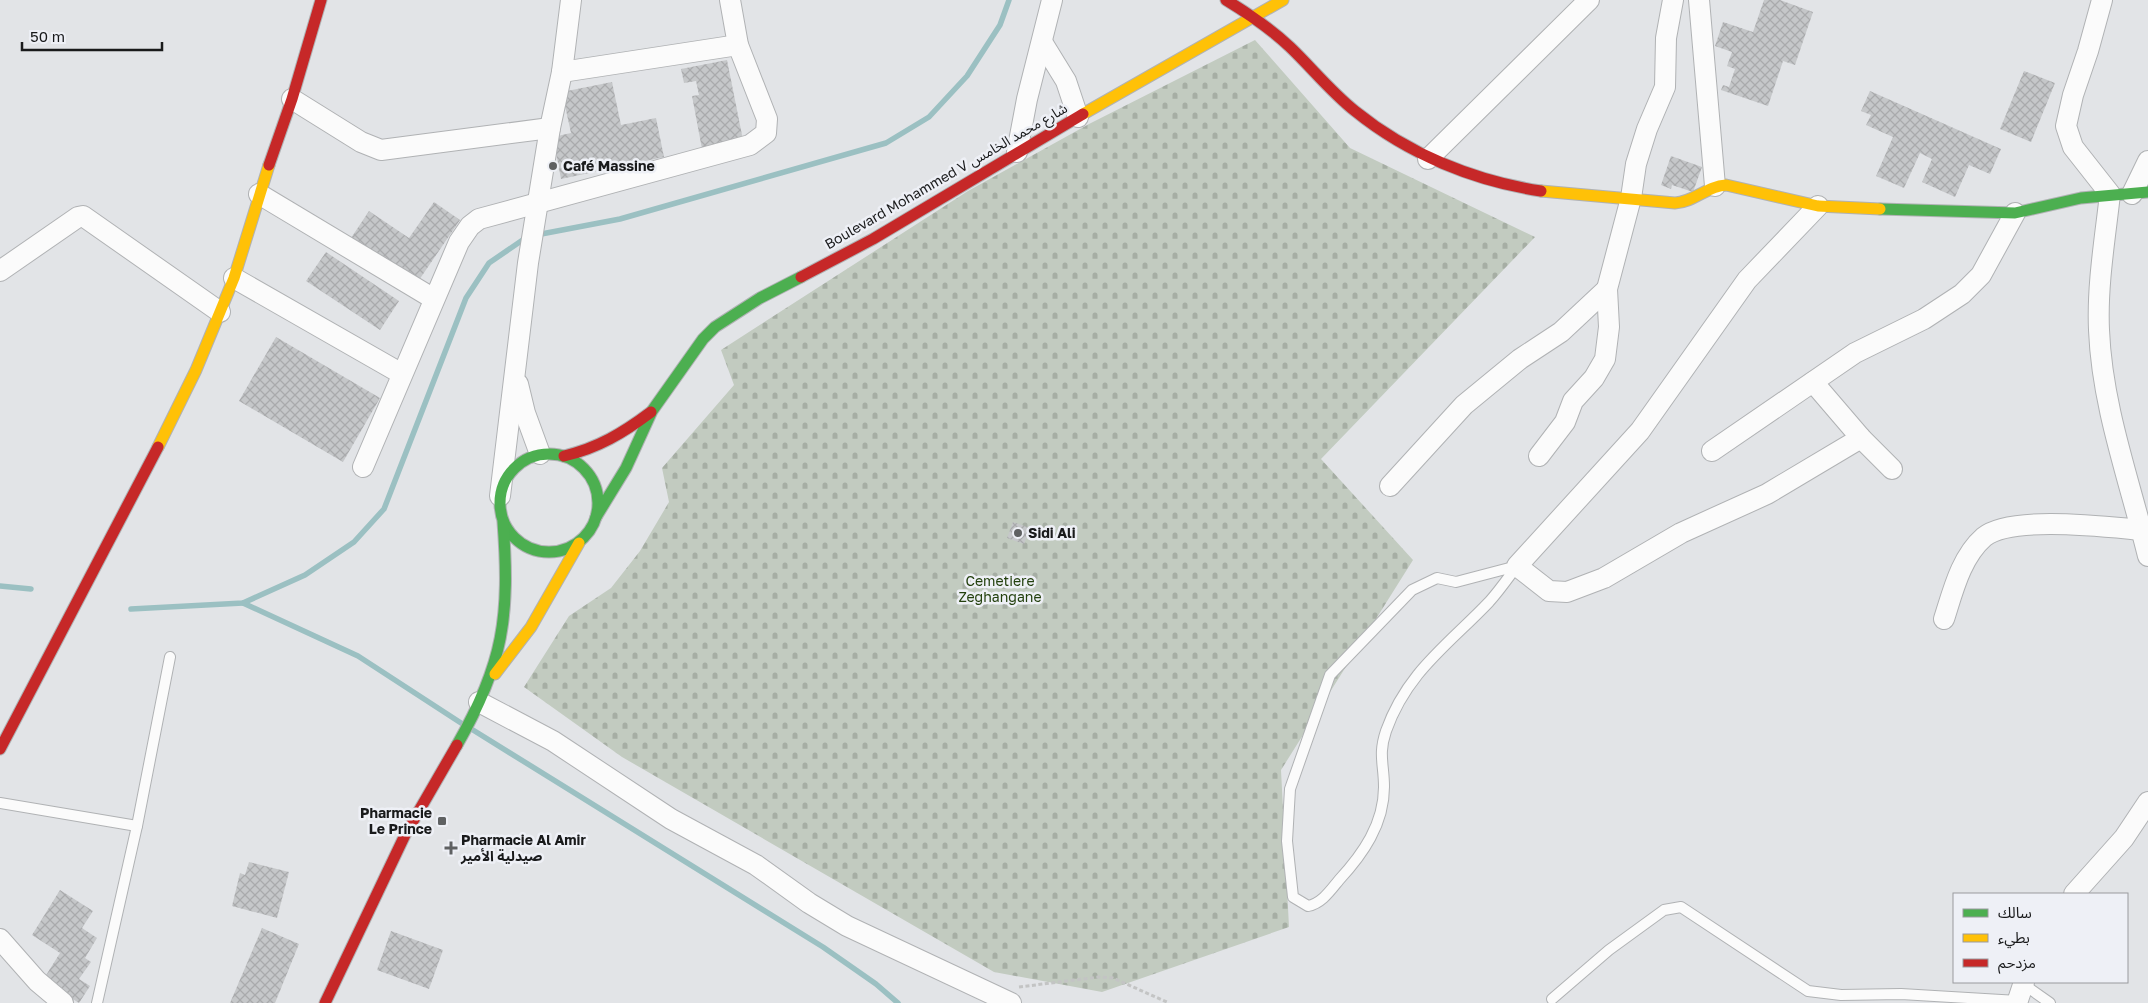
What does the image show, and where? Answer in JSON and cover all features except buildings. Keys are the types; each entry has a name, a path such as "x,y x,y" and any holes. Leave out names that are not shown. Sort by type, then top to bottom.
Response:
{"main road":[{"path":"0,749 172,421 220,312 234,278 259,194 292,99 321,0"},
{"path":"1226,0 1253,16 1289,47 1354,110 1404,145 1428,159 1486,179 1533,189 1562,194 1681,203 1700,196 1715,186 1726,184 1818,206 2015,213 2110,194 2140,193"},
{"name":"Boulevard Mohammed V شارع محمد الخامس","path":"596,517 626,468 652,411 703,339 715,327 760,298 873,239 1017,152 1175,64 1253,16 1284,0"},
{"name":"Boulevard Mohammed V شارع محمد الخامس","path":"564,456 590,450 610,442 652,411"},
{"path":"325,1003 417,812 469,722 490,679 503,631 505,607 507,578 503,522 499,509 504,481 513,468 526,459 540,454 564,456 585,469 593,480 598,498 596,517 590,531 579,543 533,625 512,655 490,679"},
{"path":"503,522 516,540 536,552 551,553 566,550 579,543"}],"street":[{"path":"500,496 528,263 550,128 562,72 572,0"},
{"path":"363,467 459,242 470,226 479,219 537,206 750,145 763,136 767,130 768,119 738,45 730,0"},
{"path":"1017,152 1027,99 1052,0"},
{"path":"1428,159 1589,0"},
{"path":"1539,456 1565,422 1573,401 1594,378 1605,359 1609,327 1607,289 1631,198 1640,149 1665,87 1666,38 1673,0"},
{"path":"1699,0 1715,186"},
{"path":"2102,0 2073,95 2066,126 2073,147 2110,194 2099,300 2099,331 2109,402 2148,556"},
{"path":"1042,42 1066,81 1078,117"},
{"path":"562,72 738,45"},
{"path":"292,99 361,142 381,150 550,128"},
{"path":"2140,193 2148,161"},
{"path":"259,194 434,299"},
{"path":"1818,206 1747,280 1640,431 1517,566 1549,591 1567,592 1604,578 1681,533 1767,494 1861,438"},
{"path":"1712,451 1855,353 1924,319 1962,294 1981,275 2015,213"},
{"path":"0,270 40,241 78,217 83,216 220,312"},
{"path":"234,278 402,374"},
{"path":"1390,486 1464,405 1520,359 1561,332 1607,289"},
{"path":"515,369 524,413 540,454"},
{"path":"1812,382 1861,438 1892,469"},
{"path":"1944,618 1960,572 1977,545 1994,532 2021,526 2080,523 2142,530"},
{"path":"479,702 553,741 671,820 756,865 803,899 847,926 1011,1003"},
{"path":"2075,893 2124,838 2148,804"},
{"path":"0,939 37,981 63,1003"}],"lane":[{"path":"1517,566 1491,600 1434,655 1403,693 1393,713 1380,752 1384,787 1381,814 1375,831 1352,867 1318,904 1308,906 1293,897 1287,841 1290,789 1330,675 1412,590 1437,578 1456,582 1517,566"},
{"path":"97,1003 137,826 170,657"},
{"path":"0,804 137,826"},
{"path":"1552,999 1609,950 1664,910 1681,907 1808,991 1841,995 2020,992 2050,1003"}],"path":[{"path":"986,991 1099,977 1113,978 1169,1003"}],"green space":[{"name":"Cemetiere Zeghangane","path":"1255,40 1350,148 1535,237 1321,459 1413,560 1281,770 1289,927 1102,992 994,972 622,757 524,687 569,616 611,588 640,551 669,502 662,468 734,385 721,350 968,191 1089,124"}],"waterway":[{"path":"536,235 620,219 886,143 929,117 967,76 1000,25 1009,0"},
{"path":"131,609 243,603 305,575 354,542 384,509 466,298 489,263 527,237"},
{"path":"0,586 31,589"},
{"path":"243,603 358,656 461,723"},
{"path":"473,730 823,947 876,984 898,1003"}],"traffic: fast":[{"path":"1880,209 2015,213 2081,198 2148,192"},
{"path":"596,517 626,468 652,411 703,339 715,327 760,298 801,277"},
{"path":"549,454 568,457 584,468 595,484 598,503 595,522 584,538 568,549 549,552 530,549 514,538 503,522 500,503 503,484 514,468 530,457 549,454"},
{"path":"457,745 485,689 500,638 504,612 505,585 503,522"}],"traffic: slow":[{"path":"1083,114 1283,0"},
{"path":"158,447 196,370 234,278 269,165"},
{"path":"1541,191 1675,203 1726,185 1818,206 1880,209"},
{"path":"495,674 531,627 579,543"}],"traffic: jam":[{"path":"269,165 292,99 321,0"},
{"path":"1226,0 1275,34 1346,104 1397,140 1419,153 1467,173 1541,191"},
{"path":"801,277 873,239 1083,114"},
{"path":"564,456 588,449 610,439 651,412"},
{"path":"0,749 158,447"},
{"path":"325,1003 405,835 457,745"}],"place":[{"name":"Café Massine","path":"553,166"},
{"name":"Sidi Ali","path":"1018,533"},
{"name":"Pharmacie Le Prince","path":"442,821"},
{"name":"Pharmacie Al Amir صيدلية الأمير","path":"451,848"}]}
